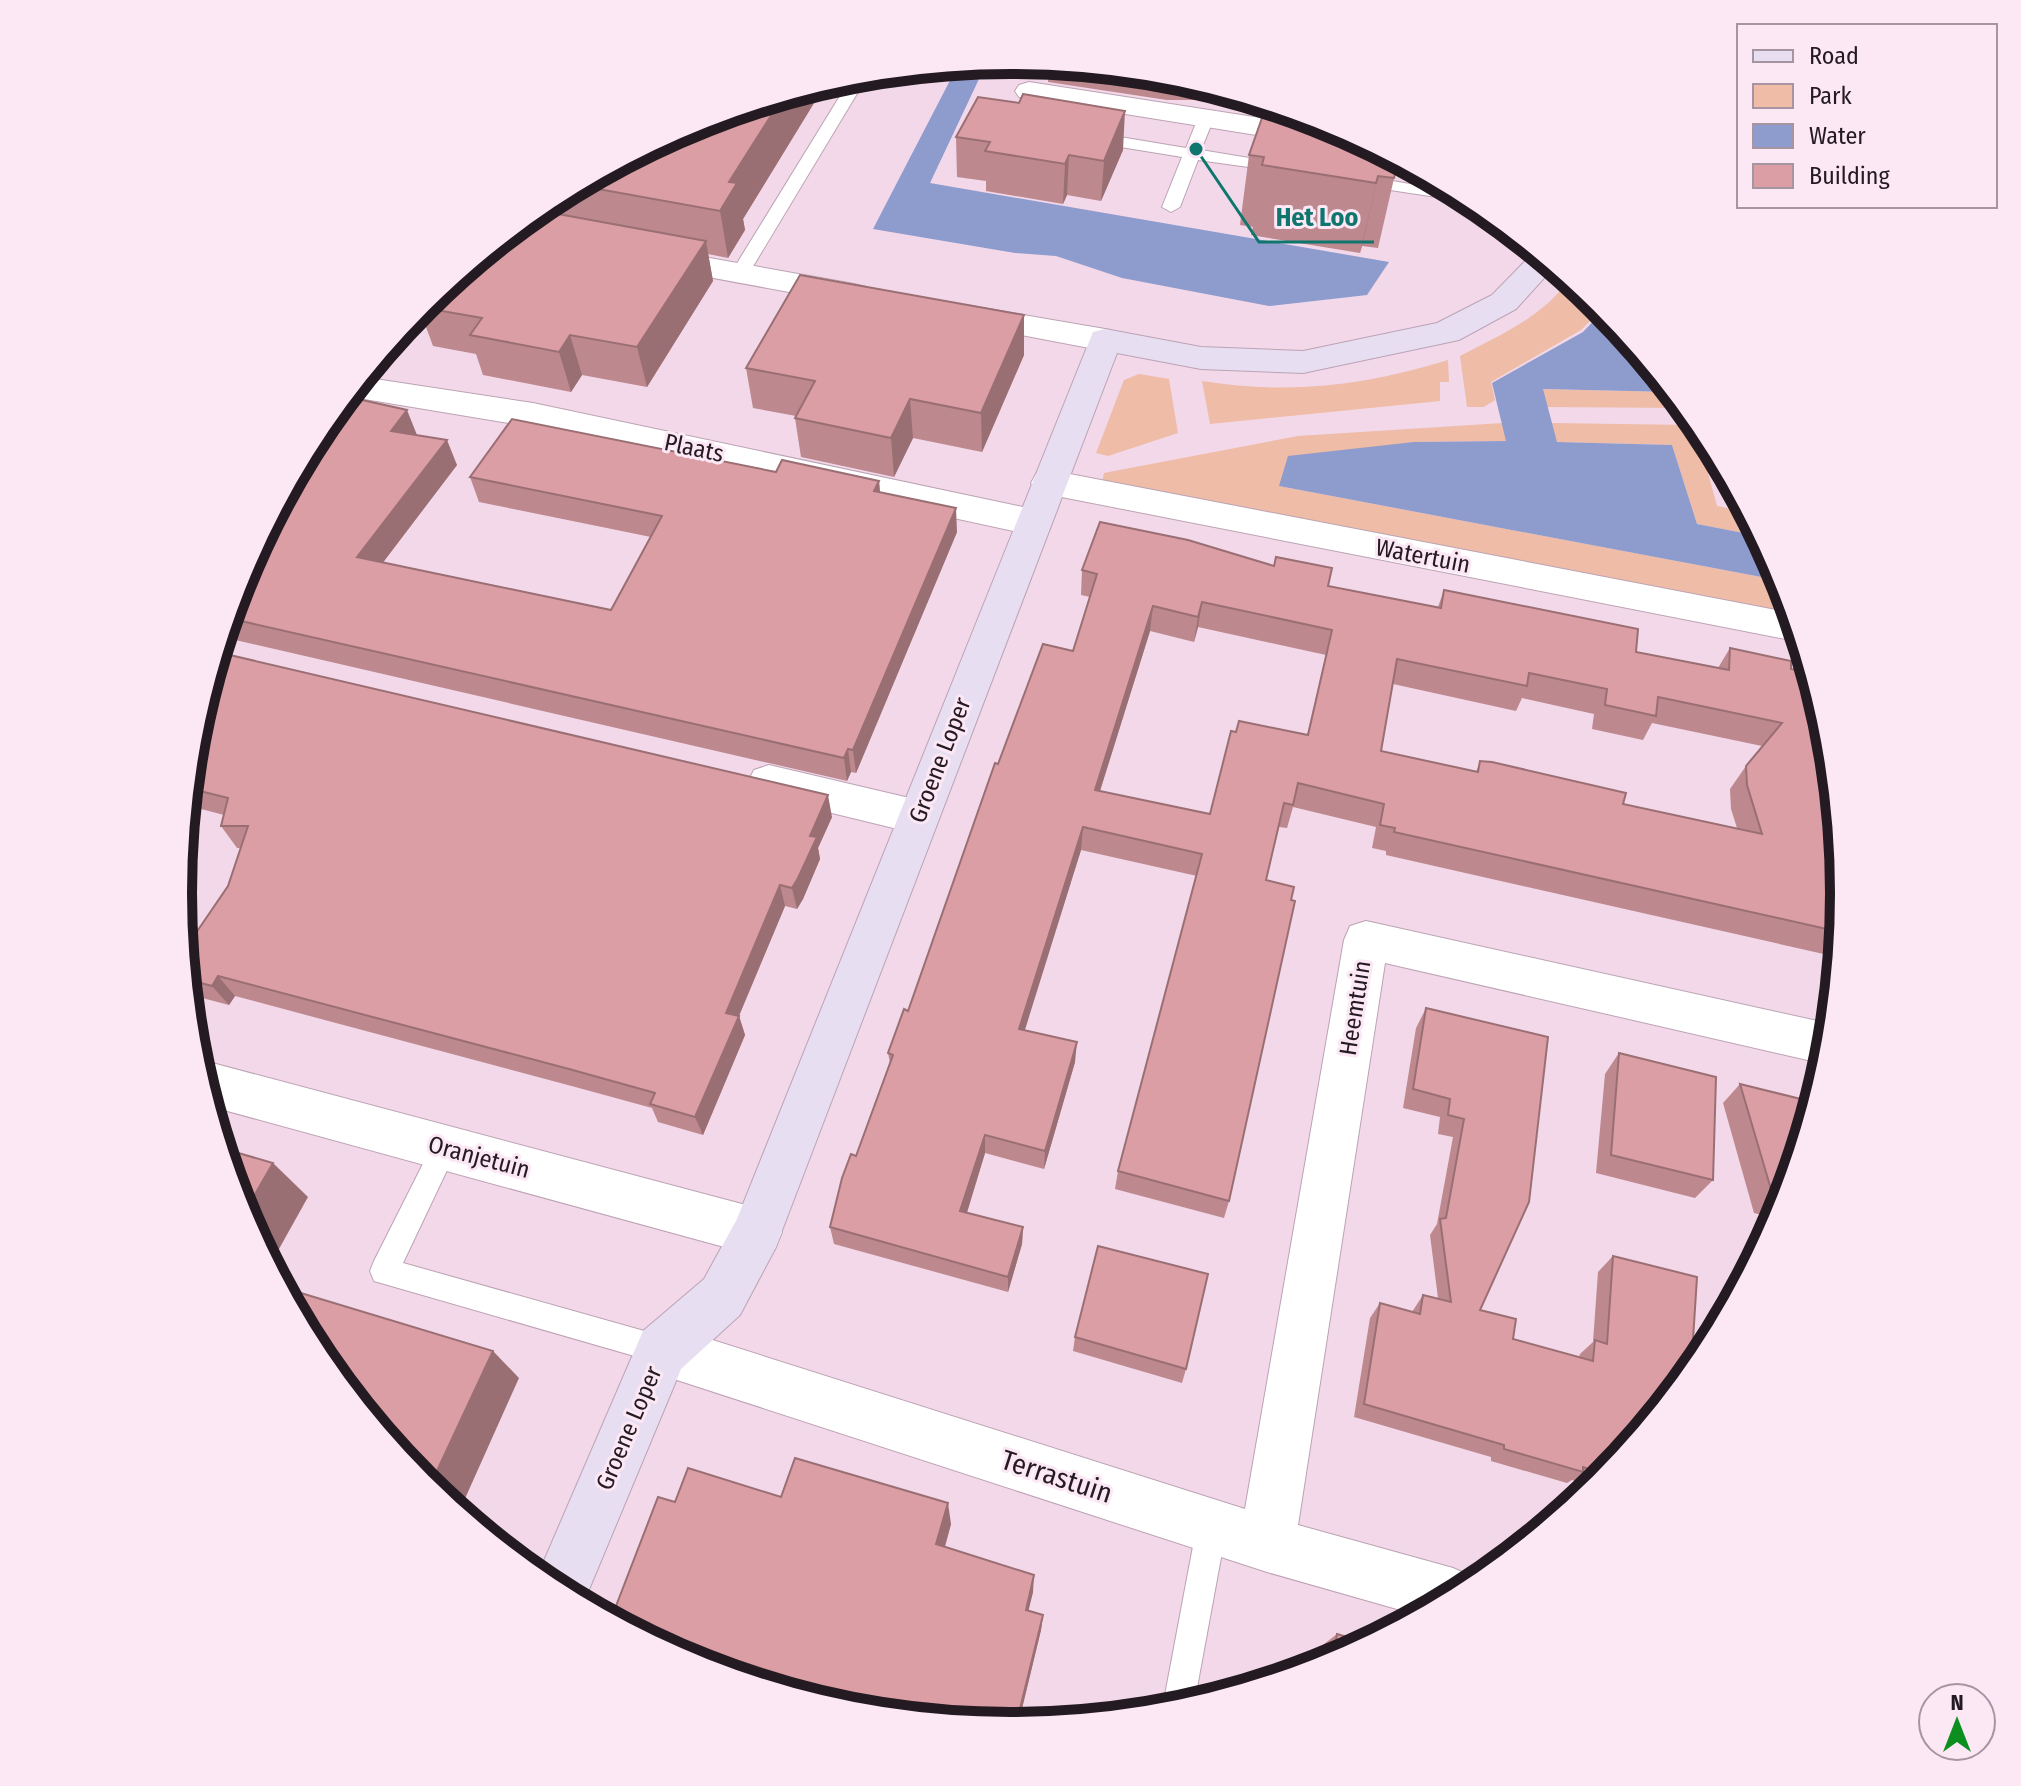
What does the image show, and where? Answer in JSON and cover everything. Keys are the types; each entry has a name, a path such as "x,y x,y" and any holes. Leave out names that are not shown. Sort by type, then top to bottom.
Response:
{"street":[{"path":"1029,91 1327,137"},
{"path":"617,251 890,301"},
{"path":"936,310 1201,358 1303,362 1447,332 1504,302 1537,266"},
{"name":"Groene Loper","path":"564,1580 662,1350 722,1297 757,1232 1105,340"},
{"name":"Plaats","path":"365,389 533,415 1032,522"},
{"name":"Watertuin","path":"1049,483 1785,627"},
{"path":"740,775 918,817"},
{"name":"Heemtuin","path":"1267,1544 1366,940 1816,1041"},
{"name":"Oranjetuin","path":"215,1086 757,1232"},
{"name":"Terrastuin","path":"662,1350 1267,1544 1436,1592"}],"lane":[{"path":"740,273 851,90"},
{"path":"1171,207 1206,118"},
{"path":"1070,134 1300,171"},
{"path":"1346,179 1436,193"},
{"path":"445,1147 384,1271 662,1350"},
{"path":"1180,1694 1212,1525"}],"green space":[{"path":"1562,288 1593,318 1581,330 1491,382 1495,400 1484,407 1467,407 1460,356 1505,333 1534,314"},
{"path":"1448,360 1449,382 1440,382 1440,401 1210,424 1202,381 1265,387 1326,386 1386,376"},
{"path":"1139,374 1169,379 1178,433 1108,456 1096,453 1124,380"},
{"path":"1542,389 1658,392 1670,408 1547,407"},
{"path":"1503,423 1507,441 1414,442 1279,486 1766,578 1780,613 1102,483 1104,473 1298,436"},
{"path":"1551,423 1682,425 1704,459 1717,506 1733,509 1746,534 1697,524 1672,445 1557,442"}],"water":[{"path":"981,75 930,183 1389,262 1367,295 1269,306 1122,278 1056,256 1015,253 873,229 952,76"},
{"path":"1595,319 1658,392 1543,389 1557,442 1672,445 1697,524 1746,534 1766,578 1279,486 1288,456 1414,442 1506,441 1492,383 1583,332"}],"building":[{"path":"1023,94 1125,111 1104,161 1069,155 1065,164 985,151 990,142 956,137 978,97 1019,103"},
{"path":"775,109 729,182 737,183 720,211 594,188 648,158 697,136"},
{"path":"1263,115 1324,136 1396,171 1394,178 1378,176 1376,183 1262,165 1264,157 1249,155"},
{"path":"553,213 706,241 637,347 570,335 559,352 470,335 482,318 435,310 470,277"},
{"path":"800,275 1024,315 981,413 910,399 891,438 795,418 815,381 746,368"},
{"path":"362,400 407,410 391,431 447,440 357,557 611,610 662,516 470,477 512,419 776,472 782,460 879,481 874,491 956,508 853,750 848,749 844,758 239,620 276,531 319,454"},
{"path":"1100,522 1188,540 1274,566 1276,557 1332,568 1328,586 1441,608 1444,590 1638,629 1636,652 1729,670 1730,648 1791,661 1791,669 1799,671 1802,681 1822,786 1828,839 1829,929 1394,832 1395,828 1380,825 1384,804 1298,783 1293,805 1284,803 1266,880 1294,887 1291,900 1295,901 1229,1201 1118,1171 1202,854 1083,827 1019,1029 1077,1042 1045,1151 985,1135 960,1211 1023,1227 1008,1277 830,1227 842,1178 851,1154 856,1156 893,1055 888,1053 904,1009 908,1011 995,763 998,764 1043,644 1073,651 1097,574 1082,570","holes":["1202,602 1332,630 1308,735 1239,721 1236,732 1231,731 1210,814 1095,790 1153,606 1198,617","1397,659 1527,686 1529,673 1607,689 1605,705 1656,716 1658,697 1782,723 1746,766 1747,785 1762,834 1623,804 1626,793 1492,762 1480,761 1478,772 1381,751"]},
{"path":"227,654 828,795 810,836 817,837 798,878 792,888 780,885 726,1013 739,1016 695,1117 650,1104 655,1093 569,1069 218,976 212,986 197,982 193,938 228,886 248,826 221,826 228,798 198,791 207,733"},
{"path":"1426,1008 1548,1037 1529,1202 1480,1310 1516,1319 1513,1339 1593,1361 1595,1340 1607,1344 1613,1256 1697,1277 1693,1345 1660,1392 1592,1470 1583,1467 1583,1472 1364,1404 1380,1303 1420,1314 1423,1295 1451,1302 1440,1219 1446,1218 1464,1119 1448,1115 1450,1099 1413,1089"},
{"path":"1619,1053 1716,1077 1713,1180 1611,1155"},
{"path":"1740,1084 1803,1100 1772,1193"},
{"path":"234,1152 273,1163 252,1200"},
{"path":"1098,1246 1208,1274 1186,1369 1075,1337"},
{"path":"295,1291 493,1351 435,1476 361,1392"},
{"path":"795,1458 948,1503 936,1544 1034,1575 1026,1610 1043,1615 1019,1712 904,1705 841,1694 732,1659 731,1663 648,1628 615,1610 658,1497 675,1502 688,1468 781,1497"},
{"path":"1337,1634 1351,1638 1335,1645"}],"place":[{"name":"Het Loo","path":"1196,149"}]}
